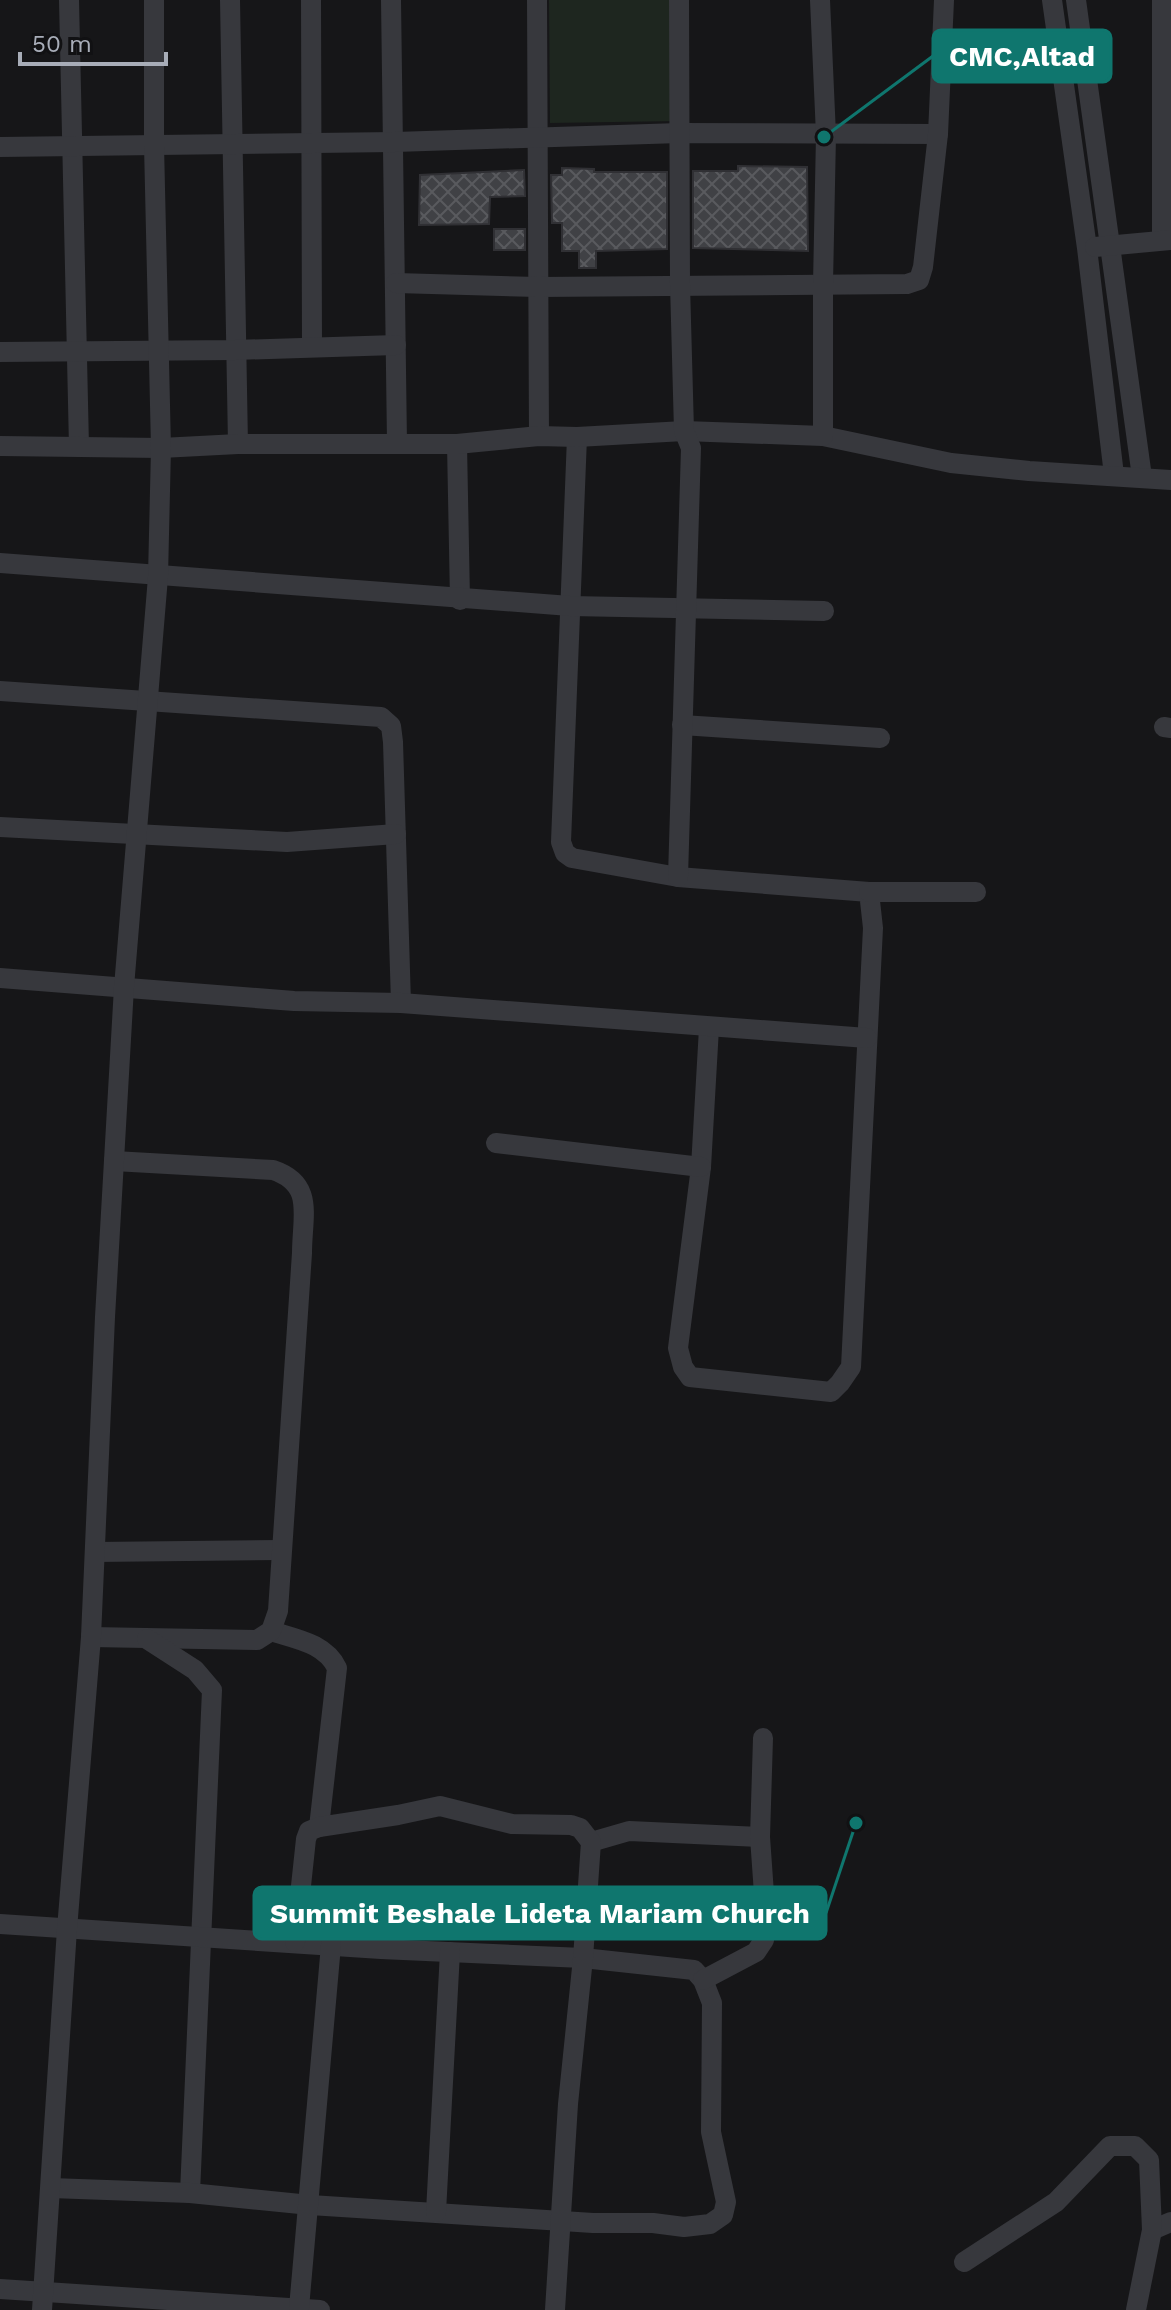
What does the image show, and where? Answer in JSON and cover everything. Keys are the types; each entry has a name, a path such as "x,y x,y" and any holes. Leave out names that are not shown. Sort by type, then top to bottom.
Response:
{"street":[{"path":"69,0 79,447"},
{"path":"43,2301 67,1929 91,1637 124,987 158,577 161,448 154,0"},
{"path":"230,0 238,444"},
{"path":"311,0 312,346"},
{"path":"391,0 397,443"},
{"path":"537,0 539,436"},
{"path":"678,877 691,448 684,431 680,284 679,0"},
{"path":"820,0 826,135 823,436"},
{"path":"396,283 538,287 907,284 919,280 938,134 944,0"},
{"path":"1052,0 1087,248 1114,475"},
{"path":"1076,0 1142,477"},
{"path":"1087,248 1166,240 1166,23 1162,0"},
{"path":"0,147 395,142 680,133 938,134"},
{"path":"0,352 396,345"},
{"path":"0,446 161,448 238,444 457,444 539,436 684,431 823,436 951,463 1171,480"},
{"path":"577,437 561,842 565,853 572,858 678,877 869,892 976,892"},
{"path":"457,444 460,600"},
{"path":"0,563 158,577 366,589 460,600 570,606 824,611"},
{"path":"0,691 381,717 391,726 401,1003"},
{"path":"682,725 880,738"},
{"path":"0,827 287,842 396,834"},
{"path":"709,1028 701,1167 678,1348 683,1367 690,1377 831,1392 851,1367 873,928 869,892"},
{"path":"0,978 294,1001 401,1003 867,1038"},
{"path":"496,1143 701,1167"},
{"path":"91,1637 257,1640 271,1631 278,1611 302,1253 303,1196 299,1184 288,1175 273,1170 114,1161"},
{"path":"95,1552 280,1550"},
{"path":"271,1631 320,1647 332,1657 337,1668 319,1827"},
{"path":"147,1639 195,1670 212,1690 190,2193"},
{"path":"703,1980 756,1952 764,1940 766,1922 760,1837 763,1738"},
{"path":"295,1942 306,1839 309,1831 319,1827 440,1806 512,1824 571,1825 585,1832 591,1842 568,2104 555,2310"},
{"path":"591,1842 629,1831 760,1837"},
{"path":"0,1924 583,1958 686,1968 694,1970 703,1980 712,2003 711,2132 725,2193 723,2215 710,2224 684,2227 653,2223 562,2221 310,2205 190,2193 51,2188"},
{"path":"299,2308 331,1945"},
{"path":"436,2212 450,1952"},
{"path":"964,2262 1056,2202 1110,2146 1135,2146 1149,2160 1161,2226 1136,2310"},
{"path":"0,2289 43,2301 320,2310"}],"shaded area":[{"path":"549,0 677,0 679,121 550,123"}],"building":[{"path":"738,166 807,167 808,251 693,248 693,171 738,171"},
{"path":"562,168 594,169 594,172 667,172 667,249 596,251 596,268 579,268 579,251 562,251 562,223 552,223 551,175 562,175"},
{"path":"524,170 525,196 490,197 489,224 419,225 420,175"},
{"path":"494,229 525,229 525,250 494,250"}],"place":[{"name":"CMC,Altad","path":"824,137"},
{"name":"Summit Beshale Lideta Mariam Church","path":"856,1823"}]}
